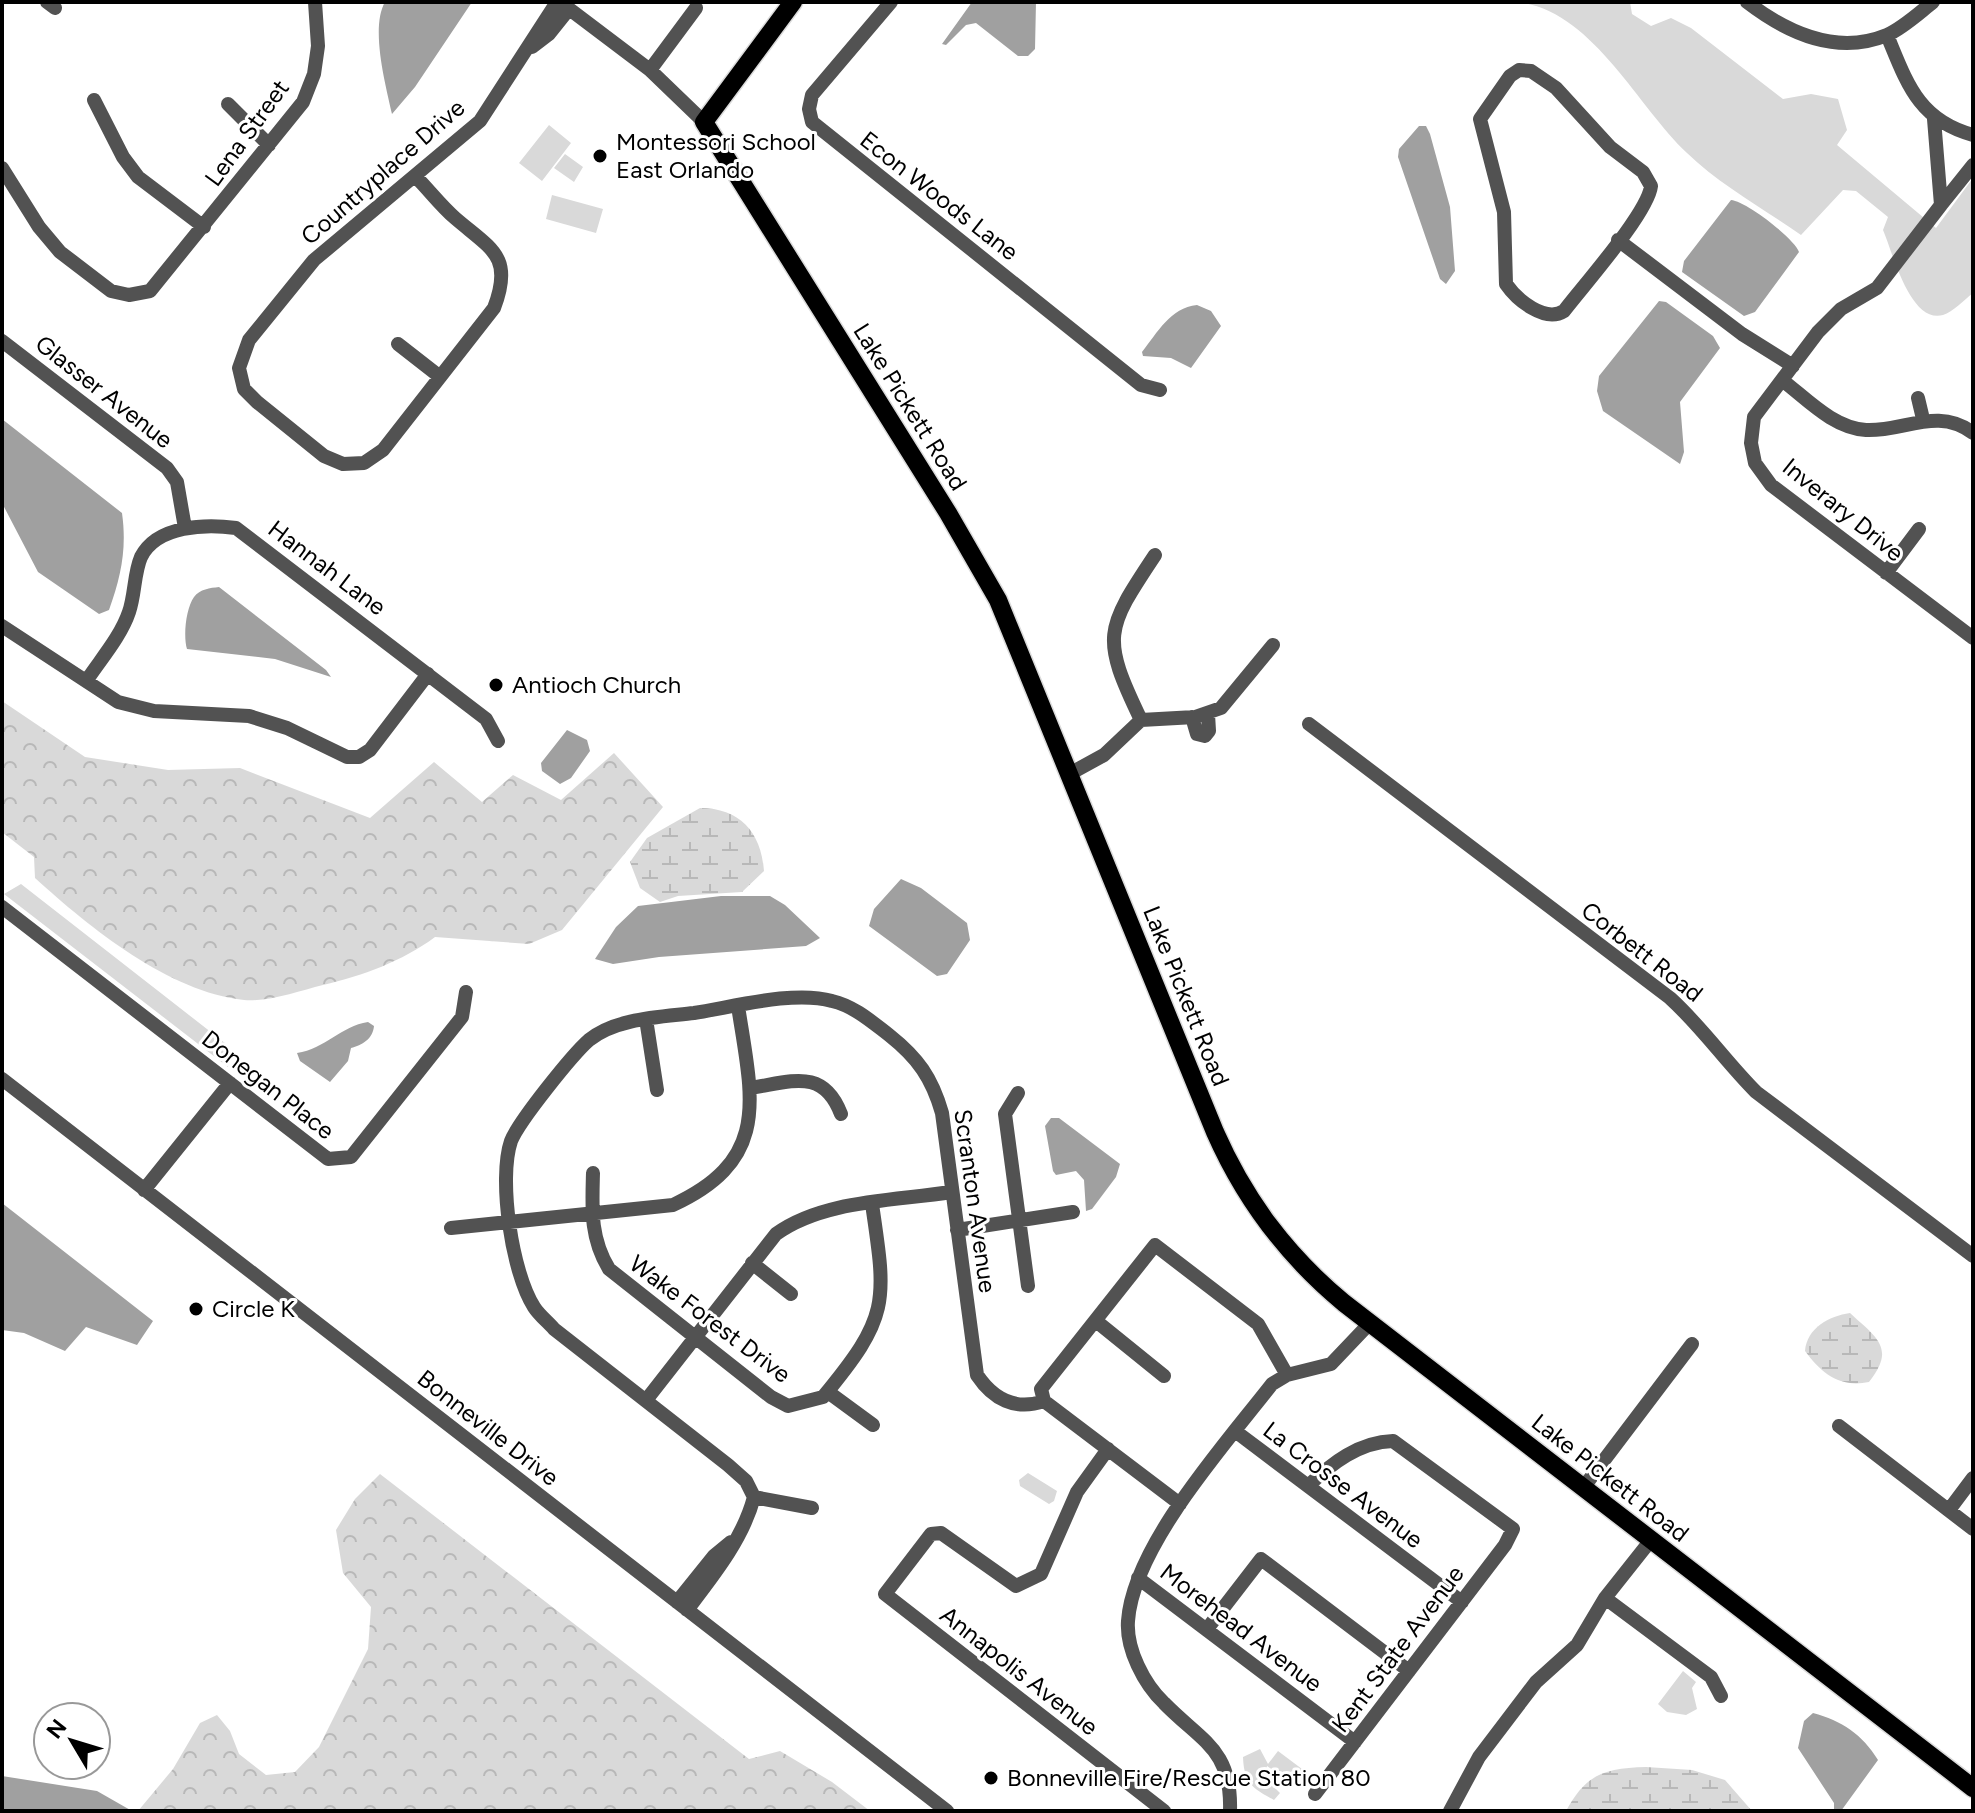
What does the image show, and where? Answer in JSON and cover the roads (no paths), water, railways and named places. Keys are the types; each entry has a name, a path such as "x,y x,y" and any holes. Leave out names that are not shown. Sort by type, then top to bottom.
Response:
{"main road":[{"path":"704,122 793,2"},
{"name":"Lake Pickett Road","path":"704,122 977,562 1008,622 1200,1096 1239,1183 1296,1259 1370,1323 1973,1788"}],"street":[{"name":"Lena Street","path":"2,168 16,202 60,252 111,291 129,295 150,291 168,273 303,102 314,74 318,46 315,2"},
{"name":"Econ Woods Lane","path":"891,2 812,95 809,109 812,122 1141,385 1160,390"},
{"path":"1747,2 1786,30 1814,39 1846,42 1887,35 1933,2"},
{"path":"562,4 650,70 704,122"},
{"name":"Countryplace Drive","path":"439,376 383,450 364,463 343,464 324,456 257,402 244,389 239,368 249,340 314,260 351,225 416,177 480,121 529,49 540,25 562,4"},
{"path":"650,70 696,8"},
{"path":"1887,35 1917,100 1934,119 1973,135"},
{"path":"1516,71 1531,71 1546,80 1610,147 1650,181 1649,198 1618,240 1564,311 1555,316 1541,313 1506,284 1504,212 1480,127 1484,109 1516,71"},
{"path":"94,100 123,157 138,177 204,227"},
{"path":"228,104 269,145"},
{"path":"1934,119 1941,205"},
{"name":"Inverary Drive","path":"1973,165 1877,288 1841,309 1793,366 1754,417 1751,443 1755,463 1771,485 1973,638"},
{"path":"398,344 439,376 494,308 503,284 501,261 489,244 453,216 416,177"},
{"path":"1618,240 1742,334 1793,366"},
{"name":"Glasser Avenue","path":"2,341 167,468 177,482 185,528"},
{"path":"1782,380 1840,424 1866,430 1923,419 1948,422 1973,433"},
{"path":"1918,398 1923,419"},
{"name":"Hannah Lane","path":"87,680 128,615 142,557 157,541 185,528 211,525 236,528 486,719 498,741"},
{"path":"1886,573 1919,529"},
{"path":"1141,720 1113,656 1114,629 1124,602 1155,555"},
{"path":"2,626 118,702 154,711 249,716 287,728 347,757 359,757 370,750 428,674"},
{"path":"1071,773 1104,755 1141,720 1208,714 1226,704 1273,645"},
{"name":"Corbett Road","path":"1309,724 1670,998 1693,1018 1726,1062 1756,1092 1973,1256"},
{"name":"Donegan Place","path":"2,907 328,1159 351,1157 462,1017 466,992"},
{"name":"Scranton Avenue","path":"754,1497 737,1473 647,1399 554,1329 534,1308 522,1281 505,1169 512,1139 590,1039 617,1026 646,1019 802,998 831,1000 870,1020 906,1049 934,1084 942,1113 977,1375 989,1392 1014,1405 1044,1401"},
{"path":"451,1228 673,1205 703,1191 723,1174 744,1142 750,1088 738,1006"},
{"path":"646,1019 657,1090"},
{"name":"Bonneville Drive","path":"2,1079 947,1811"},
{"path":"750,1088 800,1080 822,1084 833,1095 841,1114"},
{"path":"144,1190 230,1083"},
{"path":"1018,1093 1005,1114 1028,1286"},
{"name":"Wake Forest Drive","path":"593,1173 591,1213 596,1248 609,1269 771,1397 788,1406 804,1405 828,1392"},
{"path":"647,1399 776,1234 797,1219 821,1210 951,1192"},
{"path":"872,1204 883,1280 882,1304 876,1323 828,1392 873,1425"},
{"path":"957,1230 1073,1212"},
{"path":"1180,1504 1044,1401 1041,1389 1155,1245 1258,1324 1287,1375"},
{"path":"752,1263 791,1294"},
{"path":"1096,1321 1164,1376"},
{"path":"1230,1811 1231,1787 1215,1748 1163,1703 1145,1680 1135,1656 1127,1624 1138,1578 1180,1504 1272,1384 1287,1375 1331,1364 1370,1323"},
{"path":"1583,1488 1692,1344"},
{"path":"1839,1426 1973,1529"},
{"name":"La Crosse Avenue","path":"1235,1431 1462,1602"},
{"name":"Kent State Avenue","path":"1308,1486 1328,1467 1358,1449 1378,1441 1393,1441 1513,1529 1505,1545 1315,1794"},
{"name":"Annapolis Avenue","path":"1108,1449 1077,1492 1041,1574 1028,1583 1016,1586 941,1533 931,1534 885,1594 1164,1811"},
{"path":"1949,1510 1973,1478"},
{"path":"682,1606 714,1556 735,1539 749,1517 754,1497 812,1508"},
{"path":"1450,1811 1479,1757 1536,1682 1577,1645 1605,1598 1651,1540"},
{"path":"1207,1629 1261,1559 1409,1671"},
{"name":"Morehead Avenue","path":"1138,1578 1355,1742"},
{"path":"1605,1598 1711,1677 1721,1696"}],"place":[{"name":"Montessori School East Orlando","path":"600,156"},
{"name":"Antioch Church","path":"496,685"},
{"name":"Circle K","path":"196,1309"},
{"name":"Bonneville Fire/Rescue Station 80","path":"991,1778"}]}
